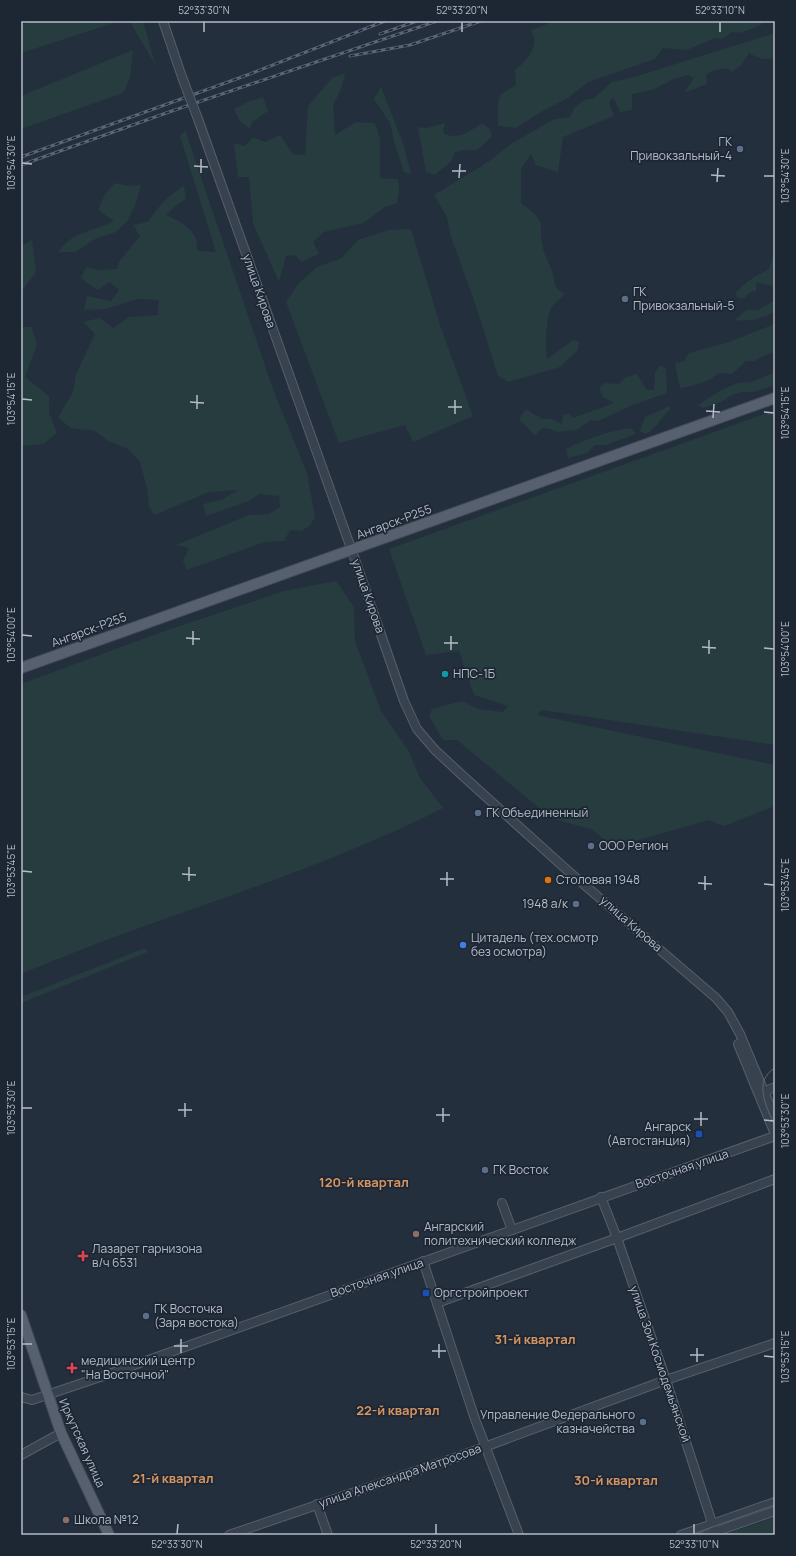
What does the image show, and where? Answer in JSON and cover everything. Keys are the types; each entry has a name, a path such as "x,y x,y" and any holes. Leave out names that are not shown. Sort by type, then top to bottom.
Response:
{"main road":[{"name":"Ангарск-Р255","path":"21,668 352,551 775,398"},
{"name":"Иркутская улица","path":"21,1315 61,1433 109,1535"}],"street":[{"name":"улица Кирова","path":"163,21 404,701 418,729 435,750 567,870 716,998 728,1012 740,1034 756,1057 767,1093 775,1135"},
{"name":"улица Кирова","path":"728,1012 737,1041 767,1093"},
{"name":"Восточная улица","path":"21,1397 32,1400 775,1135"},
{"path":"437,1303 775,1179"},
{"name":"улица Зои Космодемьянской","path":"601,1198 617,1238 666,1380 713,1528"},
{"path":"502,1203 512,1230"},
{"path":"423,1261 486,1447 519,1535"},
{"name":"улица Александра Матросова","path":"229,1535 486,1447 666,1380 775,1343"},
{"path":"21,1455 61,1433"},
{"path":"706,1535 713,1528 775,1502"},
{"path":"317,1504 328,1535"},
{"path":"681,1535 775,1511"}],"green space":[{"path":"33,21 120,21 21,53 21,25"},
{"path":"123,21 143,21 155,64 130,22"},
{"path":"551,21 764,21 761,25 740,33 732,32 722,39 715,38 687,50 663,48 655,59 588,82 568,98 539,113 516,128 498,126 498,105 500,95 516,85 515,70 528,57 533,47 534,42 531,30"},
{"path":"775,33 775,57 768,59 761,58 749,53 741,65 731,72 729,69 719,69 706,75 707,84 684,93 694,78 688,75 674,79 652,90 632,94 632,110 620,112 613,97 609,102 614,116 563,137 558,172 536,165 531,154 521,169 521,203 534,213 541,223 543,249 553,274 556,288 565,294 552,306 549,313 546,333 547,359 573,340 579,342 578,350 560,367 508,382 498,376 475,303 451,237 447,217 434,195 488,162 512,143 555,119 570,117 574,108 584,100 594,98 612,82 634,77"},
{"path":"133,50 130,78 123,93 21,129 21,96"},
{"path":"345,73 342,87 333,105 335,135 356,122 375,123 380,139 380,178 398,179 399,190 397,203 385,207 363,223 324,232 313,242 319,254 301,262 295,255 286,256 279,282 253,223 249,177 238,177 234,143 245,146 253,137 265,142 280,135 293,154 305,155 308,106 332,78"},
{"path":"381,87 404,146 411,174 404,172 395,145 390,123 374,99"},
{"path":"263,97 268,111 252,122 250,129 240,121 234,109"},
{"path":"445,123 443,133 448,135 453,136 463,134 482,123 490,129 492,137 477,150 462,150 454,153 451,162 434,175 426,172 418,127 427,128"},
{"path":"185,130 274,392 307,473 315,517 310,526 301,531 290,530 284,541 264,542 187,570 183,561 189,548 176,545 249,515 269,514 280,507 279,496 259,494 249,501 206,516 203,504 221,500 238,490 209,492 154,515 149,506 147,488 140,462 127,448 108,441 95,431 71,428 58,418 73,392 76,374 95,334 83,322 100,318 113,328 129,317 158,315 159,300 138,299 106,309 84,310 87,296 111,301 119,290 110,282 97,290 81,278 86,267 98,270 117,269 119,262 140,236 133,225 148,222 172,194 184,186 186,199 175,206 166,215 175,219 191,230 196,239 197,251 216,252 180,136"},
{"path":"115,183 128,186 141,185 136,203 127,222 114,233 97,238 75,252 58,252 64,245 77,236 114,221 98,210 105,194"},
{"path":"411,229 441,328 473,416 413,442 405,425 339,443 286,302 298,284 317,267 342,258 358,240 389,230"},
{"path":"32,240 36,272 21,292 21,246"},
{"path":"774,252 775,287 756,282 756,291 750,292 745,298 737,298 736,292 748,281 769,269"},
{"path":"775,300 775,312 746,321 735,320 746,310 758,310"},
{"path":"775,324 775,352 754,361 746,361 732,374 719,373 709,380 680,388 675,363 684,361 689,353 729,342"},
{"path":"21,327 31,327 37,344 25,377 49,396 49,413 57,433 43,444 21,446"},
{"path":"660,365 666,369 667,393 630,406 598,421 591,420 576,430 557,432 542,428 535,436 519,419 526,409 542,419 552,419 562,424 563,415 569,414 573,418 614,403 603,397 599,388 605,383 619,384 626,377 637,374 646,389 654,390 655,373"},
{"path":"775,372 775,385 754,392 741,392 730,396 721,402 703,408 698,405 721,390 738,383 752,382"},
{"path":"670,406 670,410 652,430 645,434 640,431 645,417"},
{"path":"775,410 775,745 542,710 537,715 775,765 775,806 724,826 709,820 614,847 591,829 564,822 549,816 457,740 443,740 429,716 432,709 462,701 478,709 503,712 508,706 474,695 459,651 426,655 389,549"},
{"path":"631,428 636,434 606,445 595,445 587,453 568,458 566,449 597,436"},
{"path":"336,581 354,607 355,641 381,711 408,750 420,778 443,808 328,859 103,941 21,974 21,684 159,633 284,591"},
{"path":"145,948 148,952 21,1003 21,997"},
{"path":"775,1517 775,1535 723,1535"}],"tram line":[{"path":"775,1068 768,1073 764,1080 763,1087 765,1103 775,1126"},
{"path":"690,1535 775,1505"}],"railway":[{"path":"21,157 250,74 385,21"},
{"path":"380,34 417,21"},
{"path":"21,165 169,112 437,21"},
{"path":"350,56 410,45 481,21"}],"place":[{"name":"ГК Привокзальный-4","path":"740,149"},
{"name":"ГК Привокзальный-5","path":"625,299"},
{"name":"НПС-1Б","path":"445,674"},
{"name":"ГК Объединенный","path":"478,813"},
{"name":"ООО Регион","path":"591,846"},
{"name":"Столовая 1948","path":"548,880"},
{"name":"1948 а/к","path":"576,904"},
{"name":"Цитадель (тех.осмотр без осмотра)","path":"463,945"},
{"name":"Ангарск (Автостанция)","path":"699,1134"},
{"name":"ГК Восток","path":"485,1170"},
{"name":"Ангарский политехнический колледж","path":"416,1234"},
{"name":"Лазарет гарнизона в/ч 6531","path":"83,1256"},
{"name":"Оргстройпроект","path":"426,1293"},
{"name":"ГК Восточка (Заря востока)","path":"146,1316"},
{"name":"медицинский центр \"На Восточной\"","path":"72,1368"},
{"name":"Управление Федерального казначейства","path":"643,1422"},
{"name":"Школа №12","path":"66,1520"}],"district":[{"name":"120-й квартал","path":"364,1182"},
{"name":"31-й квартал","path":"535,1339"},
{"name":"22-й квартал","path":"398,1410"},
{"name":"21-й квартал","path":"173,1478"},
{"name":"30-й квартал","path":"616,1480"}]}
